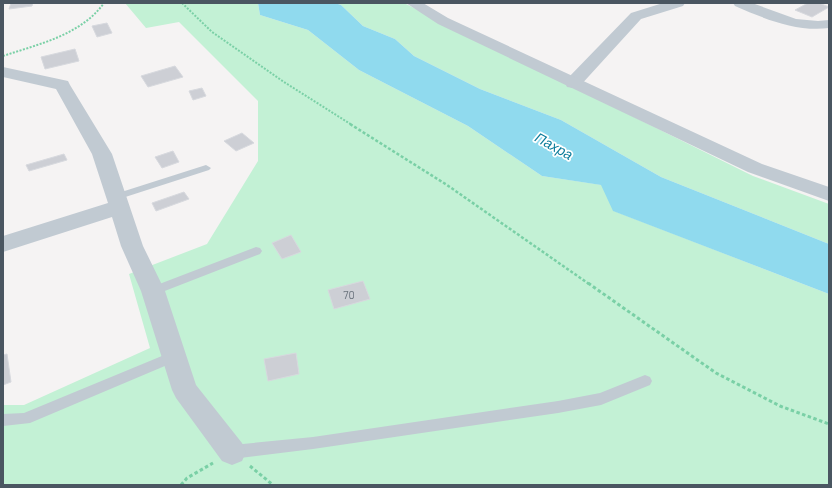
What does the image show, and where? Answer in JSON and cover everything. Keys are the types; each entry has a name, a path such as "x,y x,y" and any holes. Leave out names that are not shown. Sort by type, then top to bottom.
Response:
{"street":[{"path":"413,3 443,21 755,168 829,194"},
{"path":"573,83 636,16 678,3"},
{"path":"740,3 772,16 815,27 829,24"},
{"path":"3,72 62,85 102,154 132,246 153,291 185,390 232,452"},
{"path":"3,244 118,202"}],"lane":[{"path":"118,202 206,168"},
{"path":"153,291 256,251"},
{"path":"3,420 25,419 174,356"},
{"path":"232,452 313,443 558,407 601,399 645,381"}],"path":[{"path":"3,56 65,34 92,18 104,3"},
{"path":"182,3 212,32 277,78 447,185 716,374 780,406 829,424"}],"green space":[{"path":"125,3 258,3 260,15 308,30 359,70 468,126 542,176 602,185 614,211 829,294 829,485 3,485 3,405 24,405 150,348 129,274 207,244 258,161 258,101 179,22 146,28"},
{"path":"335,3 404,3 753,176 829,204 829,244 661,177 561,120 480,89 414,56 395,39 363,26 341,5"}],"water":[{"name":"Пахра","path":"258,3 335,3 341,5 363,26 395,39 414,56 480,89 561,120 661,177 829,244 829,294 613,211 601,185 542,176 468,126 359,70 308,30 260,15"}],"building":[{"path":"11,3 33,3 32,6 9,9"},
{"path":"808,3 819,3 829,7 812,17 795,10"},
{"path":"107,23 112,33 97,37 92,26"},
{"path":"75,49 79,61 45,69 41,57"},
{"path":"175,66 183,77 148,87 141,76"},
{"path":"202,88 206,96 193,100 189,91"},
{"path":"242,133 254,143 236,151 224,141"},
{"path":"173,151 179,162 162,168 155,157"},
{"path":"64,154 67,160 29,171 26,165"},
{"path":"184,192 189,199 156,211 152,203"},
{"path":"291,235 301,252 282,259 272,243"},
{"path":"363,281 370,299 334,309 328,290"},
{"path":"296,353 299,374 268,381 264,359"},
{"path":"7,354 11,382 3,385 3,355"}]}
